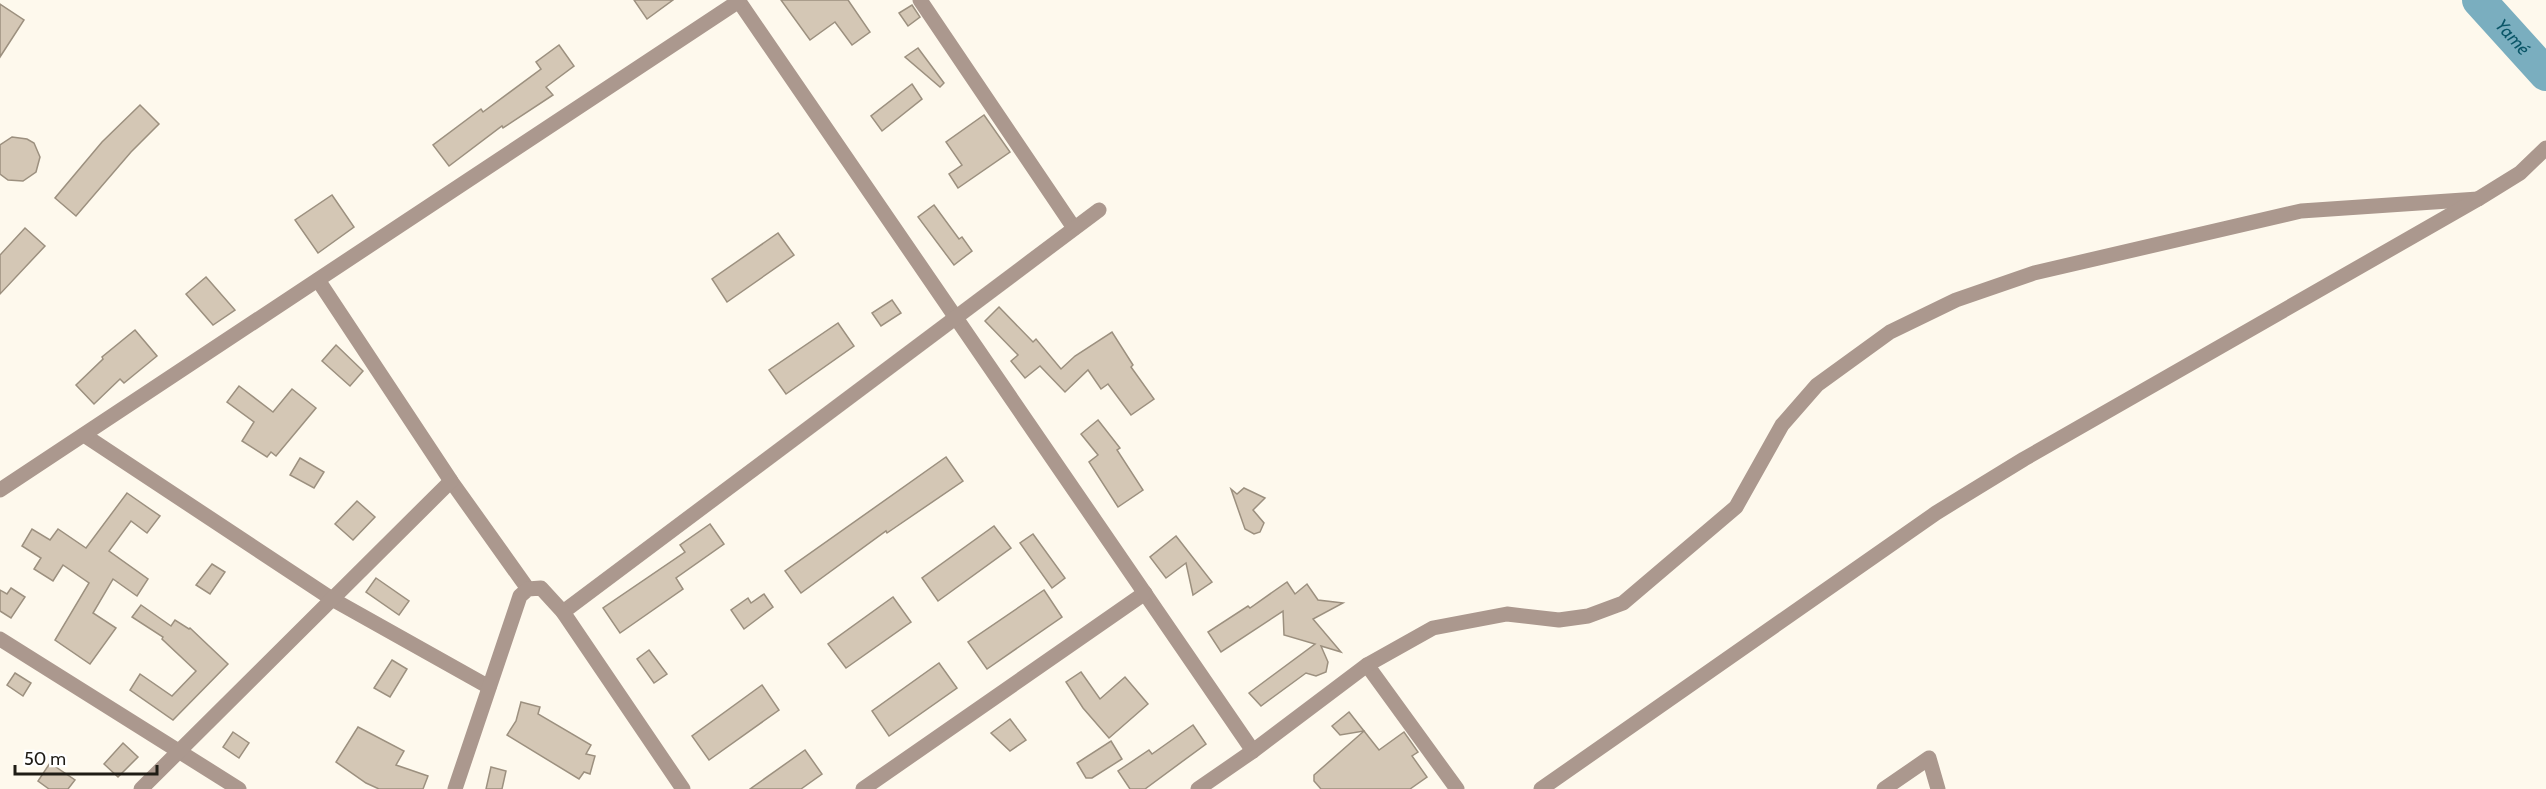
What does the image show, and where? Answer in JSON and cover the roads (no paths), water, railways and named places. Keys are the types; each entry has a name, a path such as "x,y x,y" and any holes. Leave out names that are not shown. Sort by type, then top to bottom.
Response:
{"street":[{"path":"920,0 1074,228"},
{"path":"0,490 738,1 1253,751"},
{"path":"1541,789 1935,513 2034,453 2478,199 2520,173 2546,148"},
{"path":"1198,789 1253,751 1367,665 1433,628 1507,614 1558,620 1588,616 1623,603 1736,507 1782,425 1817,385 1890,332 1956,300 2034,273 2301,211 2478,199"},
{"path":"562,612 1099,210"},
{"path":"318,280 451,481 528,589"},
{"path":"84,435 332,599 489,687"},
{"path":"141,789 451,481"},
{"path":"455,789 520,596 528,589 541,588 562,612 683,789"},
{"path":"862,789 1145,593"},
{"path":"0,639 239,789"},
{"path":"1367,665 1457,789"},
{"path":"1884,789 1929,758 1938,789"}],"waterway":[{"name":"Yamé","path":"2479,0 2546,74"}]}
